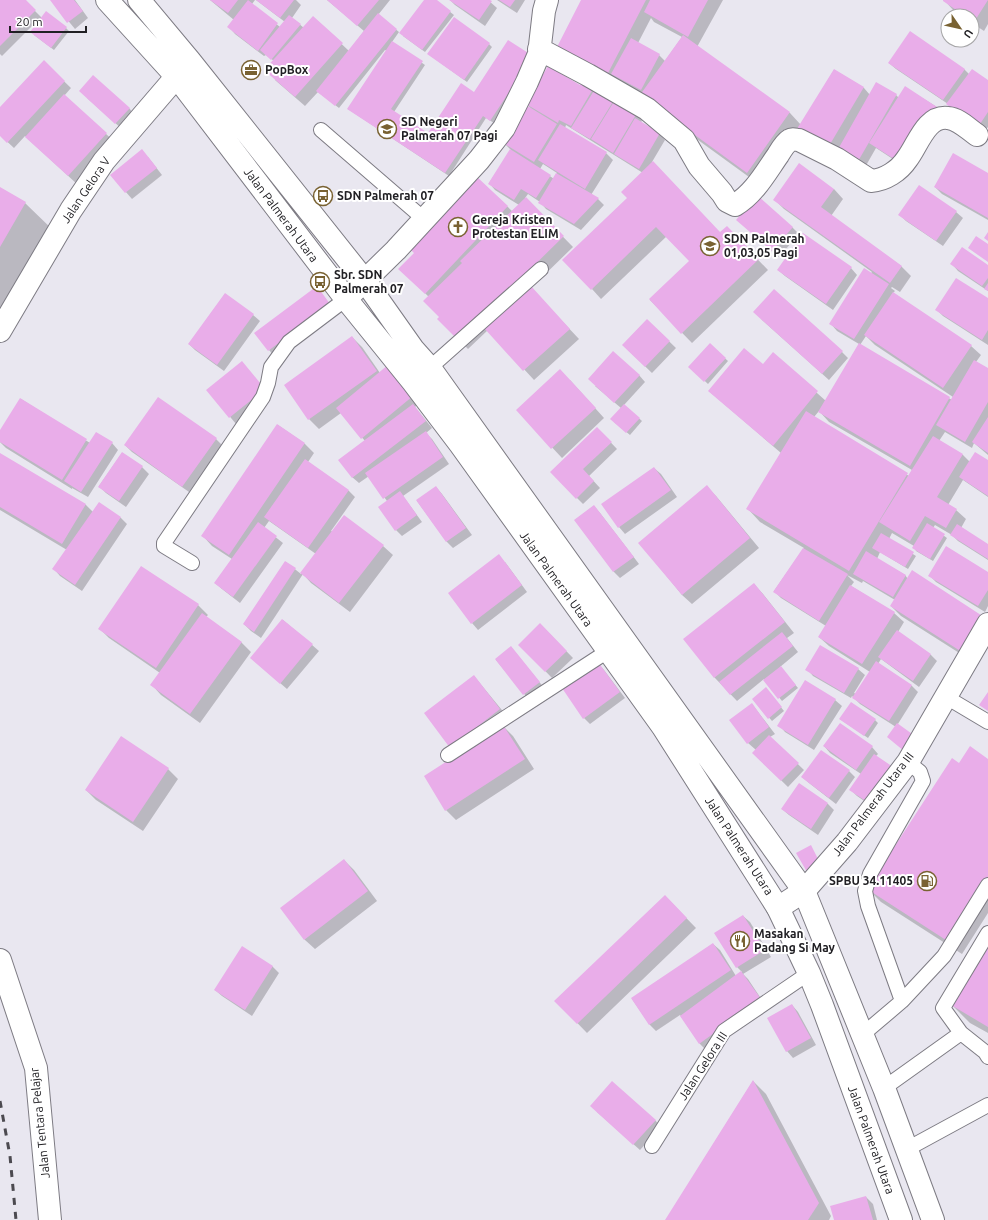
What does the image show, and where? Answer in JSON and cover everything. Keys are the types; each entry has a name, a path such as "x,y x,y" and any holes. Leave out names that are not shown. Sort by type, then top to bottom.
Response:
{"main road":[{"name":"Jalan Palmerah Utara","path":"107,0 183,69 365,281 413,349 430,368 467,438 618,654 804,891 908,1149 933,1220"},
{"name":"Jalan Palmerah Utara","path":"139,0 183,69 346,299 413,382 467,438"},
{"path":"346,299 424,219 478,160 504,128 528,82 539,54 544,11 547,0"},
{"path":"539,49 647,109 684,140 699,166 727,201 735,205 741,202 754,189 782,149 789,141 793,139 799,140 837,159 871,181 882,179 897,171 908,159 929,125 939,118 949,118 958,121 977,135"},
{"name":"Jalan Gelora V","path":"0,331 71,210 104,161 183,69"},
{"name":"Jalan Palmerah Utara III","path":"778,908 804,891 847,842 908,762 988,624"},
{"name":"Jalan Palmerah Utara","path":"618,654 778,908 809,973 901,1220"},
{"name":"Jalan Tentara Pelajar","path":"0,960 36,1068 50,1220"},
{"path":"839,1052 862,1035"},
{"path":"857,1101 884,1088"}],"lane":[{"path":"321,130 424,219"},
{"path":"413,382 541,269"},
{"path":"192,563 164,546 164,543 263,397 268,383 271,367 278,355 289,342 346,299"},
{"path":"448,755 618,654"},
{"path":"946,697 988,722"},
{"path":"902,1001 868,906 865,891 870,874 923,781 920,772 908,762"},
{"path":"862,1035 902,1001 944,956 988,886"},
{"path":"988,933 943,1008 961,1033 985,1052 988,1057"},
{"name":"Jalan Gelora III","path":"652,1146 724,1031 809,973"},
{"path":"884,1088 961,1033"},
{"path":"908,1149 988,1105"}],"building":[{"path":"0,0 26,0 36,10 0,46"},
{"path":"50,0 74,0 83,11 67,23"},
{"path":"210,0 238,0 228,13"},
{"path":"248,0 278,23 258,51 227,27"},
{"path":"256,0 294,0 280,18"},
{"path":"327,0 379,0 357,26"},
{"path":"424,0 437,0 451,11 422,50 399,33"},
{"path":"449,0 490,0 492,1 479,20"},
{"path":"499,0 515,0 510,7"},
{"path":"581,0 646,0 607,75 556,49"},
{"path":"650,0 708,0 688,37 644,12"},
{"path":"988,0 980,13 980,8 953,8 943,1"},
{"path":"46,11 67,27 51,48 30,32"},
{"path":"378,13 397,29 335,106 316,91"},
{"path":"289,15 301,24 271,60 260,50"},
{"path":"313,16 343,43 295,97 264,70"},
{"path":"454,17 490,43 464,80 427,54"},
{"path":"910,31 965,69 943,100 888,63"},
{"path":"683,35 790,112 747,173 640,95"},
{"path":"631,38 660,54 641,90 611,74"},
{"path":"508,40 533,56 490,121 483,116 445,173 347,109 392,41 423,61 391,109 428,133 461,83 474,92"},
{"path":"44,60 65,81 7,143 0,136 0,107"},
{"path":"548,66 580,85 581,83 593,89 571,126 559,120 558,123 526,104"},
{"path":"834,69 864,87 826,151 795,132"},
{"path":"972,69 988,80 988,112 978,127 946,104"},
{"path":"93,75 130,108 115,124 79,91"},
{"path":"876,82 897,94 857,163 837,151"},
{"path":"905,86 937,107 902,164 869,143"},
{"path":"595,89 614,100 590,139 571,128"},
{"path":"64,94 107,133 68,176 25,137"},
{"path":"615,100 637,113 613,153 591,139"},
{"path":"526,105 557,124 534,162 503,143"},
{"path":"635,118 660,133 639,169 614,154"},
{"path":"560,124 607,152 585,189 538,160"},
{"path":"142,149 157,168 125,193 110,175"},
{"path":"510,149 551,175 536,198 521,189 514,200 488,184"},
{"path":"953,153 988,173 988,218 934,187"},
{"name":"SDN Palmerah 01,03,05 Pagi","path":"653,161 720,232 727,226 759,259 681,334 649,299 689,261 656,227 591,290 562,260 627,198 621,192"},
{"path":"799,163 834,189 821,207 902,266 890,283 773,200"},
{"path":"556,173 599,198 574,224 538,203"},
{"name":"Gereja Kristen Protestan ELIM","path":"476,176 508,206 425,294 398,269 414,253 408,247"},
{"path":"919,185 957,211 936,241 898,215"},
{"path":"0,187 26,202 0,247"},
{"path":"757,195 793,227 772,251 736,220"},
{"path":"526,197 564,236 458,340 437,319 439,317 423,301 462,263 460,261"},
{"path":"988,232 988,241 984,238"},
{"path":"803,233 852,267 826,304 777,270"},
{"path":"976,236 988,244 988,262 968,248"},
{"path":"962,247 988,265 988,278 982,286 950,264"},
{"path":"864,268 889,284 854,339 829,324"},
{"path":"956,278 988,298 988,330 982,340 935,310"},
{"path":"988,283 988,291 984,289"},
{"path":"317,286 330,304 268,351 254,333"},
{"path":"531,286 570,329 523,371 484,328"},
{"path":"774,289 843,351 822,374 753,312"},
{"path":"893,292 972,345 943,388 864,335"},
{"path":"225,293 254,314 217,365 188,344"},
{"path":"647,319 670,341 645,367 622,345"},
{"path":"352,336 377,371 308,420 284,385"},
{"path":"710,343 726,358 704,382 688,367"},
{"path":"859,343 950,397 910,466 818,412"},
{"path":"744,348 763,364 773,352 818,391 773,446 708,391"},
{"path":"613,351 640,375 614,403 588,379"},
{"path":"974,360 988,368 988,402 965,442 936,425"},
{"path":"242,361 265,389 229,418 206,390"},
{"path":"388,365 413,396 361,439 336,408"},
{"path":"560,369 596,408 551,449 516,410"},
{"path":"158,397 217,438 182,487 124,445"},
{"path":"20,398 87,439 62,480 0,442 0,430"},
{"path":"413,404 426,421 352,478 338,460"},
{"path":"624,404 640,418 626,433 610,419"},
{"path":"806,411 908,473 849,571 746,509"},
{"path":"988,417 988,453 972,442"},
{"path":"277,424 305,443 229,555 201,536"},
{"path":"597,427 612,442 583,469 594,481 576,499 550,472"},
{"path":"426,431 443,457 383,499 365,473"},
{"path":"96,432 113,442 81,492 64,481"},
{"path":"933,436 963,454 937,497 957,509 946,528 925,516 910,541 879,522"},
{"path":"122,452 143,466 119,501 98,487"},
{"path":"975,452 988,460 988,496 959,477"},
{"path":"0,453 86,504 62,544 0,507"},
{"path":"305,459 349,490 308,548 264,517"},
{"path":"654,467 671,490 618,528 601,504"},
{"path":"707,485 750,538 682,595 638,543"},
{"path":"436,486 466,528 446,542 416,500"},
{"path":"400,491 417,515 395,531 378,507"},
{"path":"99,502 121,517 75,585 52,569"},
{"path":"594,505 634,557 613,572 574,520"},
{"path":"344,515 384,545 339,603 300,573"},
{"path":"258,522 277,536 233,597 214,583"},
{"path":"927,523 945,534 930,559 912,548"},
{"path":"957,524 988,544 988,559 950,535"},
{"path":"881,533 914,552 905,567 872,548"},
{"path":"946,546 988,572 988,590 978,606 928,576"},
{"path":"803,548 848,574 819,621 773,592"},
{"path":"866,551 906,575 893,597 853,574"},
{"path":"499,554 522,585 471,624 448,593"},
{"path":"285,561 296,568 254,632 243,624"},
{"path":"141,566 199,604 156,668 98,629"},
{"path":"912,570 987,619 965,654 890,606"},
{"path":"754,583 785,622 714,678 683,639"},
{"path":"850,585 895,612 862,664 818,637"},
{"path":"202,613 242,642 190,714 150,685"},
{"path":"282,619 313,644 280,684 250,658"},
{"path":"540,623 567,651 545,672 518,645"},
{"path":"897,630 931,654 913,681 878,657"},
{"path":"782,632 793,646 730,695 719,682"},
{"path":"820,645 859,668 844,693 805,670"},
{"path":"511,646 540,682 523,695 495,659"},
{"path":"876,661 912,685 889,721 852,698"},
{"path":"598,662 620,692 583,719 562,688"},
{"path":"781,666 796,685 778,699 763,680"},
{"path":"474,675 500,709 450,748 424,713"},
{"path":"805,680 836,699 808,745 777,726"},
{"path":"766,687 782,707 768,719 752,699"},
{"path":"988,692 988,711 979,705"},
{"path":"851,702 876,719 864,736 839,719"},
{"path":"752,703 769,727 747,744 729,720"},
{"path":"840,723 873,746 856,770 823,746"},
{"path":"897,723 915,736 904,751 887,737"},
{"path":"503,725 525,759 445,811 424,776"},
{"path":"769,735 799,763 781,781 752,753"},
{"path":"121,736 169,768 133,822 85,790"},
{"path":"970,746 988,759 988,881 949,942 867,889 952,758 959,763"},
{"path":"821,750 850,770 829,798 801,777"},
{"path":"874,754 896,769 872,805 849,790"},
{"path":"799,783 828,803 811,829 781,809"},
{"path":"811,845 821,865 807,872 796,853"},
{"path":"344,859 368,891 304,940 280,908"},
{"path":"665,895 687,918 577,1024 554,1001"},
{"name":"Masakan Padang Si May","path":"743,915 765,950 736,968 714,933"},
{"path":"713,943 731,970 649,1025 631,998"},
{"path":"988,943 988,1027 951,1005"},
{"path":"242,946 273,966 245,1010 214,990"},
{"path":"741,971 761,999 699,1044 680,1016"},
{"path":"792,1004 811,1038 786,1052 767,1018"},
{"path":"753,1080 819,1203 808,1220 665,1220"},
{"path":"612,1081 656,1120 633,1145 590,1106"},
{"path":"866,1196 873,1220 834,1220 830,1206"}],"railway":[{"path":"0,1101 10,1156 16,1220"}],"place":[{"name":"PopBox","path":"251,70"},
{"name":"SD Negeri Palmerah 07 Pagi","path":"387,129"},
{"name":"SDN Palmerah 07","path":"323,196"},
{"name":"Gereja Kristen Protestan ELIM","path":"458,227"},
{"name":"SDN Palmerah 01,03,05 Pagi","path":"710,246"},
{"name":"Sbr. SDN Palmerah 07","path":"320,282"},
{"name":"SPBU 34.11405","path":"927,881"},
{"name":"Masakan Padang Si May","path":"740,941"}]}
